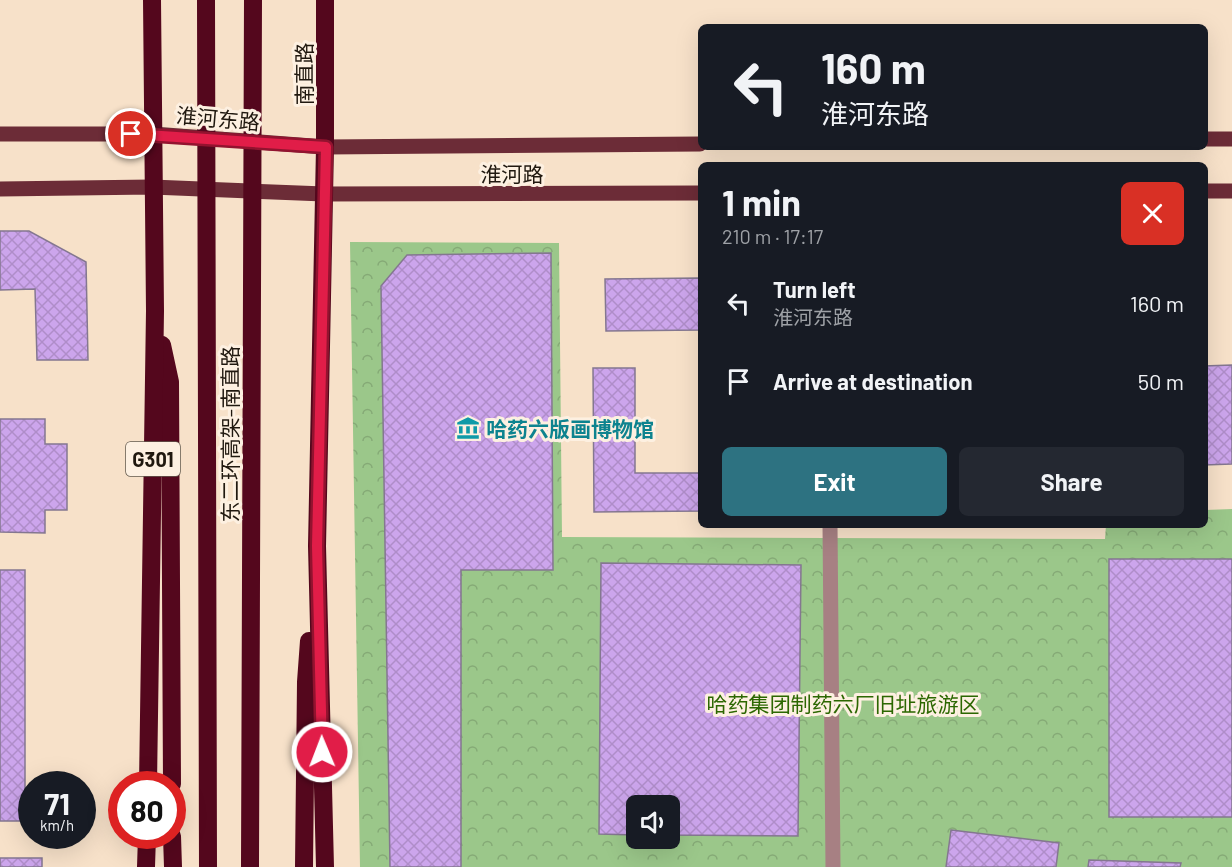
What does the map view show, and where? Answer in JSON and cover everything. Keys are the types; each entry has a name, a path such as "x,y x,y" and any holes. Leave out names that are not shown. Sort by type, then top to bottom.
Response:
{"highway":[{"name":"G301","path":"148,771 155,311 152,187 152,0"},
{"name":"东二环高架-南直路","path":"206,0 208,867"},
{"name":"东二环高架-南直路","path":"250,867 253,0"},
{"name":"南直路","path":"317,546 326,147 325,0"},
{"path":"155,311 170,382 172,771"},
{"path":"304,867 306,682 317,546"},
{"path":"317,546 325,867"},
{"path":"146,867 147,849"},
{"path":"172,849 172,867"}],"main road":[{"name":"淮河东路","path":"0,134 153,134 326,147"},
{"path":"1208,139 1232,139"},
{"name":"淮河路","path":"326,147 698,144"},
{"path":"0,189 152,187 324,194"},
{"path":"1208,191 1232,191"},
{"name":"淮河路","path":"324,194 698,193"}],"lane":[{"path":"830,528 833,867"}],"green space":[{"name":"哈药集团制药六厂旧址旅游区","path":"350,242 559,243 562,537 1105,539 1106,528 1208,528 1208,510 1232,509 1232,867 360,867"}],"building":[{"path":"0,231 29,231 86,262 88,360 37,360 35,289 0,290"},
{"name":"哈药六版画博物馆","path":"551,253 553,570 461,570 461,867 390,867 381,286 407,255"},
{"path":"698,278 698,330 606,331 605,279"},
{"path":"1232,365 1232,464 1208,465 1208,366"},
{"path":"593,368 635,368 635,473 698,473 698,511 594,512"},
{"path":"0,419 45,419 45,444 67,444 67,510 45,510 45,533 0,532"},
{"path":"1109,559 1232,559 1232,817 1109,817"},
{"path":"601,563 801,565 798,836 680,835 680,795 626,795 626,835 599,834"},
{"path":"0,570 25,570 25,771 18,771 18,821 0,821"},
{"path":"951,830 1059,843 1056,867 946,867"},
{"path":"0,858 42,858 42,867 0,867"},
{"path":"1089,860 1181,863 1180,867 1088,867"}],"place":[{"name":"哈药六版画博物馆","path":"468,428"}],"route":[{"path":"131,134 326,147 317,546 322,752"}]}
